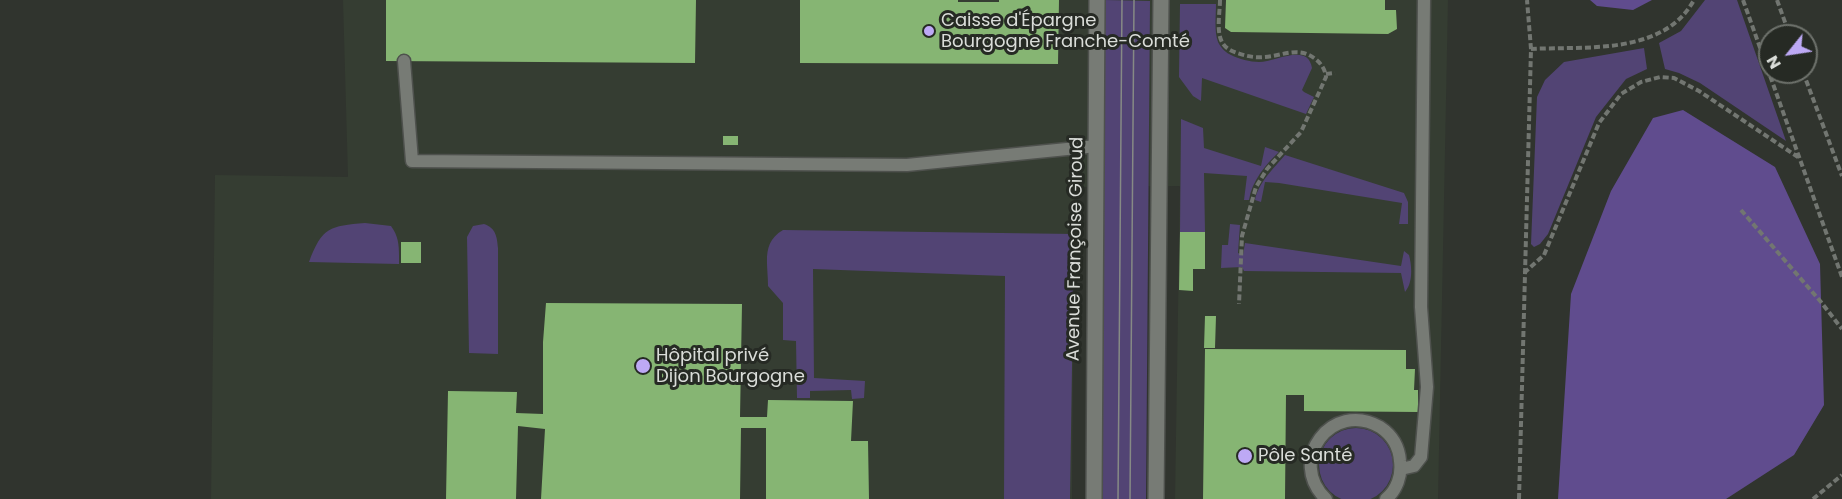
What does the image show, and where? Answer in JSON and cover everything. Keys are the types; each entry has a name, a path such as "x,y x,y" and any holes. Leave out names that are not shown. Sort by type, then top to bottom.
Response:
{"street":[{"name":"Avenue Françoise Giroud","path":"1094,499 1097,0"},
{"path":"1156,499 1161,0"}],"lane":[{"path":"1401,469 1414,466 1421,457 1427,387 1421,307 1424,0"},
{"path":"404,61 412,161 907,165 1097,146"},
{"path":"1326,499 1312,480 1310,464 1313,450 1320,437 1330,428 1343,422 1357,420 1372,423 1384,430 1394,441 1400,454 1401,469 1397,484 1386,499"}],"path":[{"path":"1220,0 1221,41 1227,48 1243,55 1261,58 1302,52 1316,59 1326,74 1325,81 1301,132 1267,169 1256,187 1242,236 1239,304"},
{"path":"1519,499 1530,49 1527,0"},
{"path":"1530,49 1629,44 1652,37 1674,24 1694,0"},
{"path":"1743,0 1842,277"},
{"path":"1777,0 1786,24"},
{"path":"1326,74 1335,73"},
{"path":"1524,273 1544,255 1599,123 1621,94 1641,82 1660,77 1674,78 1699,91 1798,157"},
{"path":"1808,84 1842,176"},
{"path":"1741,210 1842,329"},
{"path":"1813,499 1842,475"}],"shaded area":[{"path":"343,0 1448,0 1438,499 1175,499 1180,186 1074,187 1072,499 211,499 215,175 348,177"},
{"path":"1105,0 1150,1 1146,499 1100,499"},
{"path":"1590,0 1652,0 1633,10 1597,6"},
{"path":"1705,0 1737,0 1758,60 1758,84 1766,84 1786,141 1700,83 1665,69 1659,43 1681,31"},
{"path":"1180,4 1216,4 1218,42 1225,52 1234,56 1259,62 1290,55 1304,56 1309,60 1312,68 1302,90 1314,97 1306,114 1202,78 1201,101 1193,96 1179,77"},
{"path":"1644,48 1647,69 1626,79 1596,117 1548,234 1540,244 1534,247 1531,244 1537,97 1545,80 1564,62"},
{"path":"1683,110 1775,167 1820,264 1824,405 1794,455 1726,499 1558,499 1571,294 1611,191 1653,118"},
{"path":"1181,119 1203,128 1204,148 1261,166 1265,147 1279,152 1260,174 1249,200 1244,200 1247,176 1204,173 1205,232 1180,232"},
{"path":"1285,155 1404,193 1408,202 1408,224 1399,224 1402,203 1279,183 1265,182 1261,202 1255,200 1271,170"},
{"path":"365,223 391,226 397,239 399,264 309,262 318,242 329,230 343,225"},
{"path":"484,224 493,230 498,244 498,354 469,353 467,237 473,226"},
{"path":"1230,224 1240,225 1238,253 1243,255 1245,243 1401,266 1404,251 1410,259 1411,274 1408,288 1405,292 1401,273 1244,271 1242,267 1221,268 1222,245 1228,245"},
{"path":"783,230 1074,234 1070,499 1004,499 1005,276 813,269 814,378 865,381 864,398 852,399 851,390 810,391 810,398 797,398 796,341 783,340 783,303 768,286 767,254 771,241"},
{"path":"1356,428 1370,431 1382,439 1390,451 1393,465 1390,479 1382,491 1370,499 1356,502 1342,499 1330,491 1322,479 1319,465 1322,451 1330,439 1342,431"}],"building":[{"path":"386,0 696,0 695,63 386,61"},
{"name":"Caisse d'Épargne Bourgogne Franche-Comté","path":"800,0 999,2 999,0 1059,0 1058,64 800,63"},
{"path":"1226,0 1385,0 1385,10 1396,10 1397,29 1388,34 1231,32 1225,28"},
{"path":"723,136 738,136 738,145 723,145"},
{"path":"1180,232 1205,232 1205,269 1193,269 1193,291 1179,290"},
{"path":"401,242 421,242 421,263 401,263"},
{"path":"546,303 742,304 740,417 767,417 768,400 853,401 851,441 868,441 869,499 766,499 766,428 741,428 740,499 541,499 545,429 518,426 516,499 446,499 448,391 517,392 516,413 543,414 543,342"},
{"path":"1205,316 1216,316 1215,348 1204,348"},
{"name":"Pôle Santé","path":"1205,349 1406,350 1406,369 1415,369 1414,390 1418,390 1418,412 1304,411 1304,395 1286,395 1285,499 1203,499"}],"tram line":[{"path":"1118,499 1122,0"},
{"path":"1130,499 1134,0"}],"place":[{"name":"Caisse d'Épargne Bourgogne Franche-Comté","path":"929,31"},
{"name":"Hôpital privé Dijon Bourgogne","path":"643,366"},
{"name":"Pôle Santé","path":"1245,456"}]}
